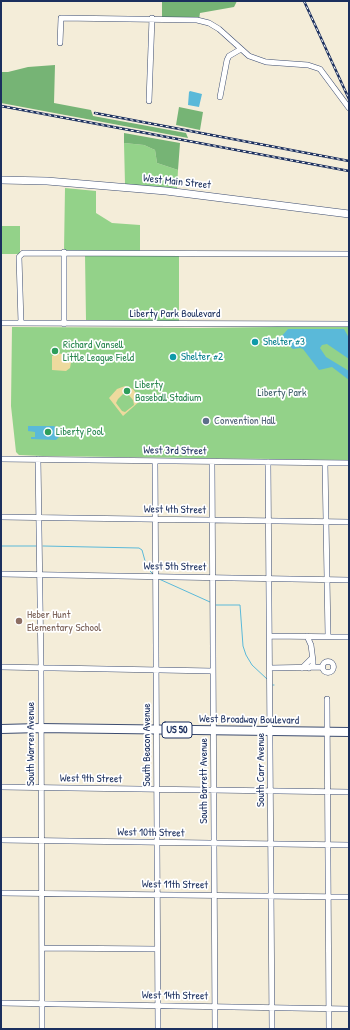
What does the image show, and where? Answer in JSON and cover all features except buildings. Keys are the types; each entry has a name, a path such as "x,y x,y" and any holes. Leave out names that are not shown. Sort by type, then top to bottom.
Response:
{"highway":[{"name":"West Broadway Boulevard","path":"2,728 349,732"}],"main road":[{"name":"West Main Street","path":"1,180 47,181 166,191 349,214"}],"street":[{"path":"60,43 61,18 152,18 197,20 209,23 219,29 249,56 266,62 308,66 320,69 349,108"},
{"path":"149,101 152,18"},
{"path":"220,97 227,60 229,56 241,49"},
{"path":"64,252 64,324"},
{"path":"21,323 19,257 22,253 349,254"},
{"name":"Liberty Park Boulevard","path":"1,323 349,324"},
{"name":"West 3rd Street","path":"1,459 349,463"},
{"name":"South Warren Avenue","path":"38,459 41,668 42,1029"},
{"name":"South Beacon Avenue","path":"155,461 158,1029"},
{"name":"South Barrett Avenue","path":"212,462 215,1029"},
{"name":"South Carr Avenue","path":"268,462 272,844 272,1029"},
{"path":"325,463 328,636"},
{"name":"West 4th Street","path":"1,517 349,522"},
{"name":"West 5th Street","path":"1,574 349,580"},
{"path":"270,636 349,637"},
{"path":"307,636 312,645 313,665 309,668"},
{"path":"312,645 317,636"},
{"path":"302,668 312,658"},
{"path":"1,667 213,671"},
{"path":"270,668 323,667"},
{"path":"327,699 329,1029"},
{"name":"West 9th Street","path":"1,787 349,792"},
{"name":"West 10th Street","path":"1,840 349,845"},
{"name":"West 11th Street","path":"1,893 349,897"},
{"path":"42,948 157,949"},
{"name":"West 14th Street","path":"1,1003 349,1009"}],"green space":[{"path":"162,1 237,1 234,7 200,13 199,19 162,17"},
{"path":"55,65 54,103 91,110 93,116 186,133 188,138 1,103 1,72 8,72 28,67"},
{"path":"179,107 203,112 200,130 176,125"},
{"path":"124,133 180,143 178,170 157,163 155,150 144,145 124,143"},
{"path":"124,143 144,145 155,150 157,163 178,170 177,189 125,184"},
{"path":"65,188 96,191 96,213 112,223 140,225 140,252 64,251"},
{"path":"1,226 20,226 20,254 1,254"},
{"path":"85,255 179,256 179,322 86,320"},
{"name":"Liberty Park","path":"282,325 349,325 349,460 43,456 19,455 16,452 11,406 12,327 198,328 271,327"}],"sand":[{"path":"58,353 72,357 70,368 66,371 52,370 52,356"},
{"path":"125,386 133,389 141,400 123,416 109,398 117,389","holes":["124,393 127,393 133,400 134,405 125,412 122,411 116,403"]}],"water":[{"path":"190,91 202,94 199,107 188,105"},
{"path":"288,329 344,329 349,338 349,359 327,344 322,345 320,348 326,357 349,371 349,380 332,367 319,370 303,349 293,349 280,338"},
{"name":"Liberty Pool","path":"28,426 54,426 60,431 60,436 56,440 31,439 31,437 35,437 35,432 28,431"}],"waterway":[{"path":"1,546 36,546"},
{"path":"43,546 139,548 142,550 147,568 153,574"},
{"path":"159,579 210,602"},
{"path":"216,605 240,605 243,646 246,655 252,665 267,679"}],"railway":[{"path":"304,1 349,99"},
{"path":"1,106 349,171"},
{"path":"95,113 349,161"}],"place":[{"name":"Shelter #3","path":"255,342"},
{"name":"Richard Vansell Little League Field","path":"55,351"},
{"name":"Shelter #2","path":"173,357"},
{"name":"Liberty Baseball Stadium","path":"127,391"},
{"name":"Convention Hall","path":"206,421"},
{"name":"Liberty Pool","path":"48,432"},
{"name":"Heber Hunt Elementary School","path":"19,621"}]}
